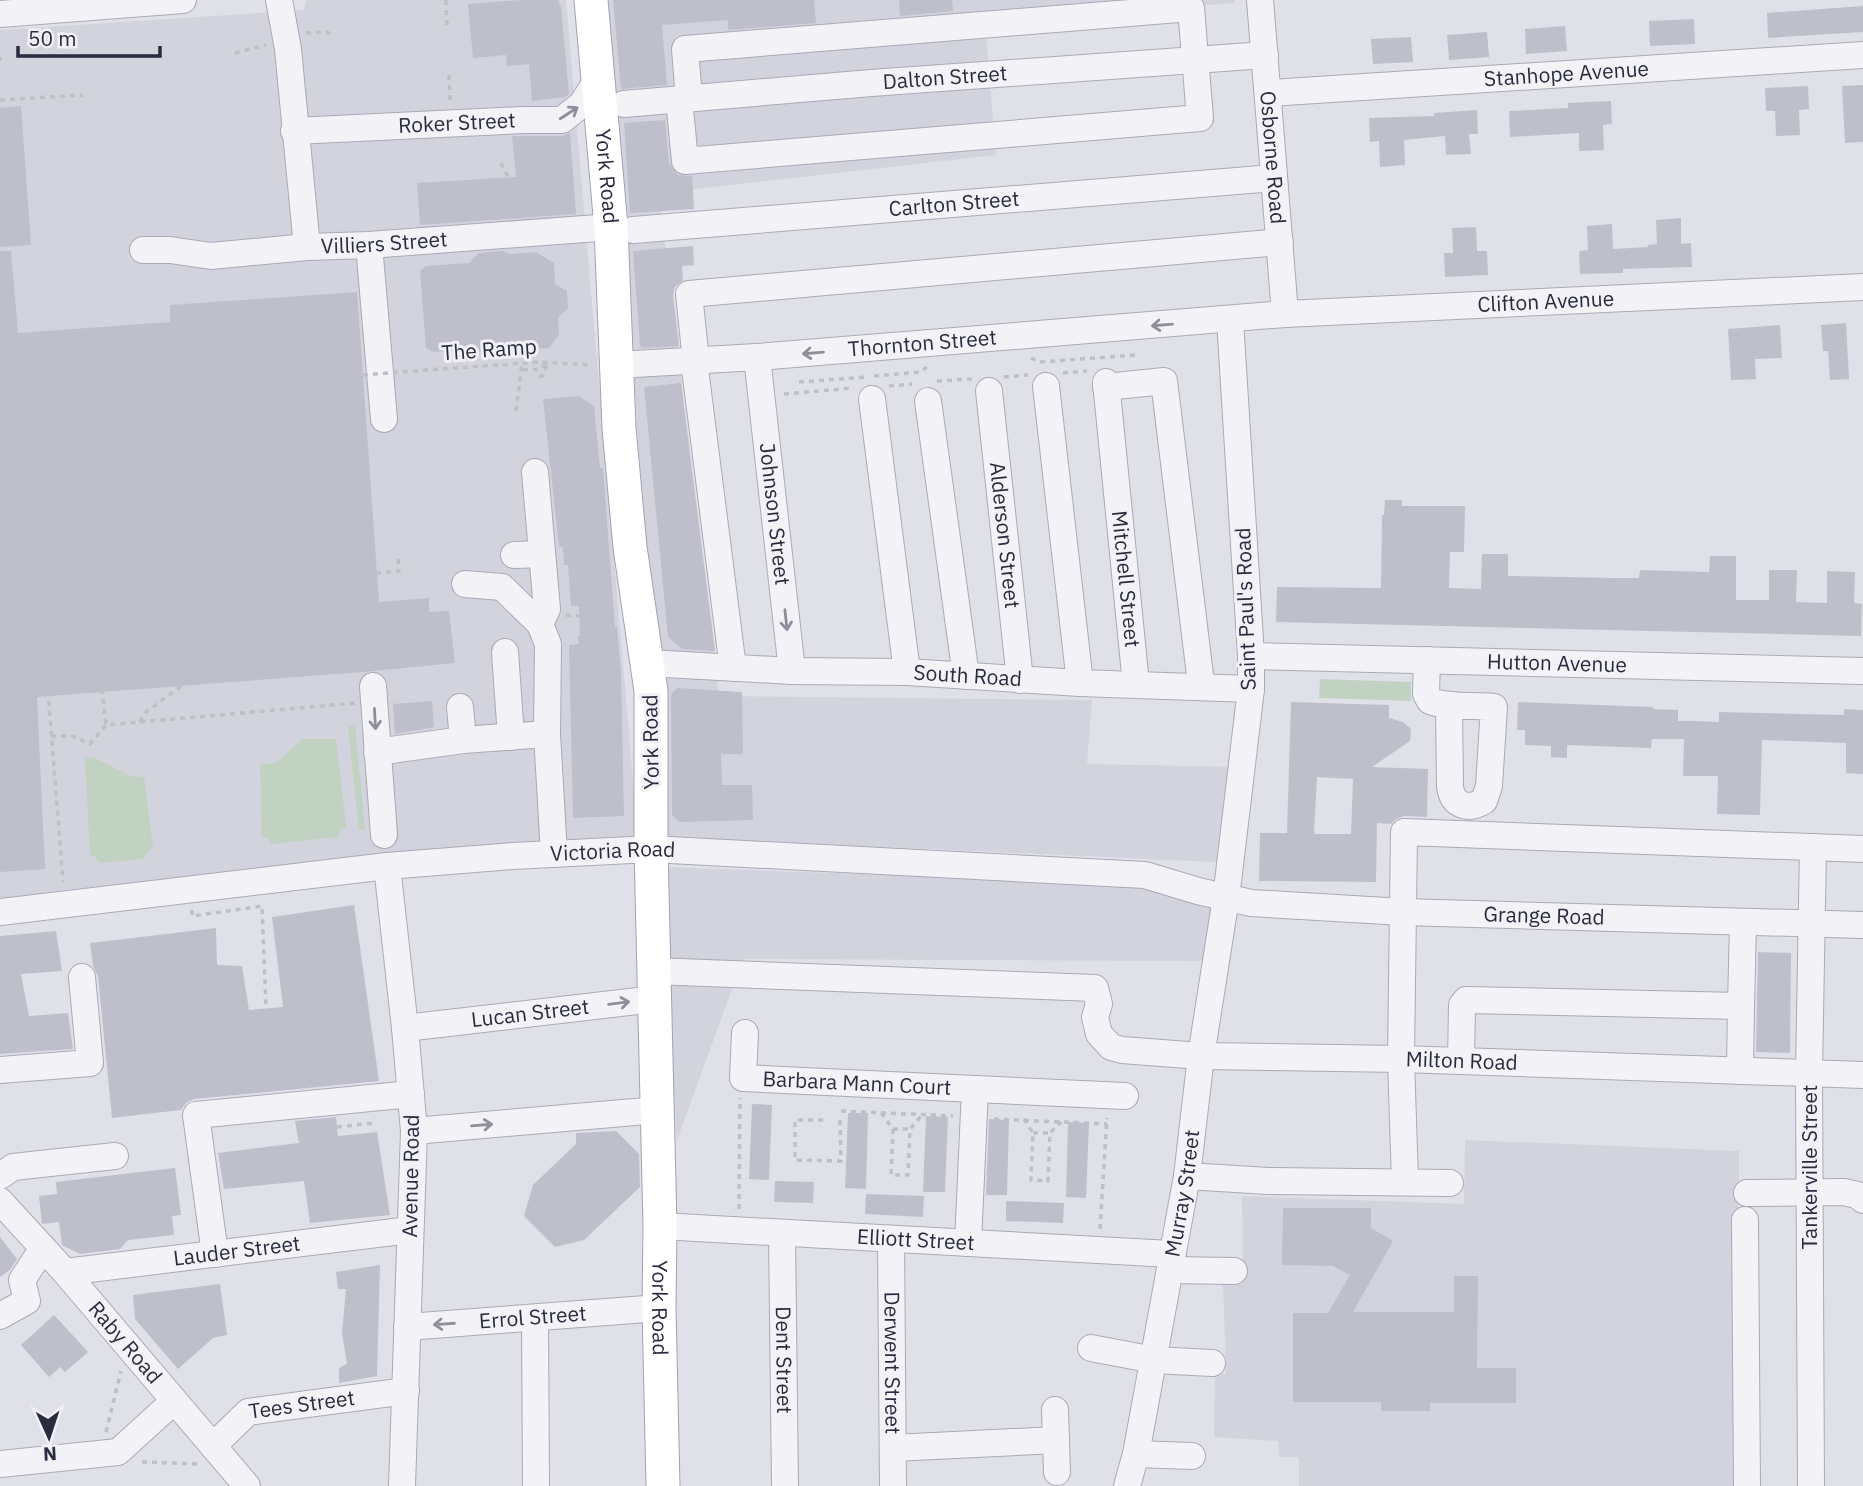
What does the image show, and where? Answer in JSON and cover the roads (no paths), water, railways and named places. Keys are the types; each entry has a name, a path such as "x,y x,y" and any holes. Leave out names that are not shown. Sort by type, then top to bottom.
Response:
{"main road":[{"name":"York Road","path":"591,0 599,77 622,229 617,365 619,428 630,547 651,691 651,849 663,1486"}],"street":[{"path":"15,9 183,0"},
{"path":"279,0 288,49 307,247"},
{"name":"Osborne Road","path":"1260,0 1285,314"},
{"path":"1191,8 1195,60 1200,118 685,161 685,49 1191,8"},
{"name":"Dalton Street","path":"624,104 1265,55"},
{"name":"Stanhope Avenue","path":"1269,93 1863,55"},
{"name":"Roker Street","path":"294,131 562,120 582,104 599,77"},
{"name":"Carlton Street","path":"557,232 1274,178"},
{"name":"Villiers Street","path":"143,250 170,250 211,256 307,247 557,232"},
{"path":"733,668 688,294 1280,242"},
{"path":"369,245 384,419"},
{"name":"Clifton Avenue","path":"1230,320 1285,314 1863,287"},
{"name":"Thornton Street","path":"617,365 757,357 1230,320"},
{"name":"Saint Paul's Road","path":"1226,898 1251,689 1230,320"},
{"name":"Johnson Street","path":"757,357 792,671"},
{"path":"1047,378 1080,683"},
{"name":"Mitchell Street","path":"1136,684 1115,474 1101,380 1164,381 1200,675"},
{"name":"Alderson Street","path":"989,382 1020,680"},
{"path":"923,389 966,676"},
{"path":"875,391 886,513 907,672"},
{"path":"535,472 542,554 543,617 548,644 547,734 554,854"},
{"path":"514,555 542,554"},
{"path":"465,584 502,587 543,617"},
{"path":"505,652 511,737"},
{"name":"Hutton Avenue","path":"1251,656 1863,671"},
{"path":"1427,660 1428,698 1430,701 1449,705"},
{"name":"South Road","path":"648,663 792,671 907,672 1080,683 1251,689"},
{"path":"373,694 383,835"},
{"path":"460,707 463,740"},
{"path":"377,752 463,740 547,734"},
{"path":"1405,1182 1401,1059 1404,832 1863,849"},
{"name":"Tankerville Street","path":"1811,1486 1809,1073 1813,848"},
{"name":"Victoria Road","path":"0,912 387,866 651,849 1145,875 1226,898"},
{"name":"Avenue Road","path":"387,866 414,1131 402,1486"},
{"name":"Grange Road","path":"1226,898 1251,903 1404,912 1863,925"},
{"name":"Murray Street","path":"1127,1486 1136,1454 1187,1176 1201,1056 1226,898"},
{"path":"1740,1070 1743,922"},
{"path":"0,1070 90,1063 82,977"},
{"name":"Lucan Street","path":"405,1028 654,985 1095,988 1099,1004"},
{"path":"1461,1061 1462,1005 1466,1000 1741,1006"},
{"name":"Milton Road","path":"1099,1004 1096,1024 1099,1034 1111,1047 1201,1056 1401,1059 1863,1075"},
{"name":"Barbara Mann Court","path":"745,1033 743,1078 1125,1097"},
{"name":"Barbara Mann Court","path":"968,1243 975,1089"},
{"path":"215,1254 197,1115 411,1094"},
{"path":"414,1131 658,1110"},
{"path":"0,1176 13,1167 115,1156"},
{"path":"1187,1176 1268,1181 1450,1183"},
{"path":"1747,1193 1844,1192 1857,1195 1863,1200"},
{"name":"Raby Road","path":"0,1201 172,1387 210,1455 247,1486"},
{"path":"1745,1220 1747,1486"},
{"name":"Elliott Street","path":"660,1226 968,1243 1171,1262 1234,1271"},
{"name":"Lauder Street","path":"65,1272 410,1230"},
{"name":"Dent Street","path":"782,1234 785,1486"},
{"name":"Derwent Street","path":"891,1239 893,1486"},
{"path":"0,1316 27,1301 22,1280 43,1248"},
{"name":"Errol Street","path":"407,1327 659,1308"},
{"path":"535,1318 536,1486"},
{"path":"1091,1348 1154,1360 1212,1363"},
{"path":"0,1464 118,1452 172,1387"},
{"name":"Tees Street","path":"210,1455 248,1412 406,1391"},
{"path":"1055,1410 1057,1472"},
{"path":"893,1448 1056,1440"},
{"path":"1136,1454 1192,1456"}]}
